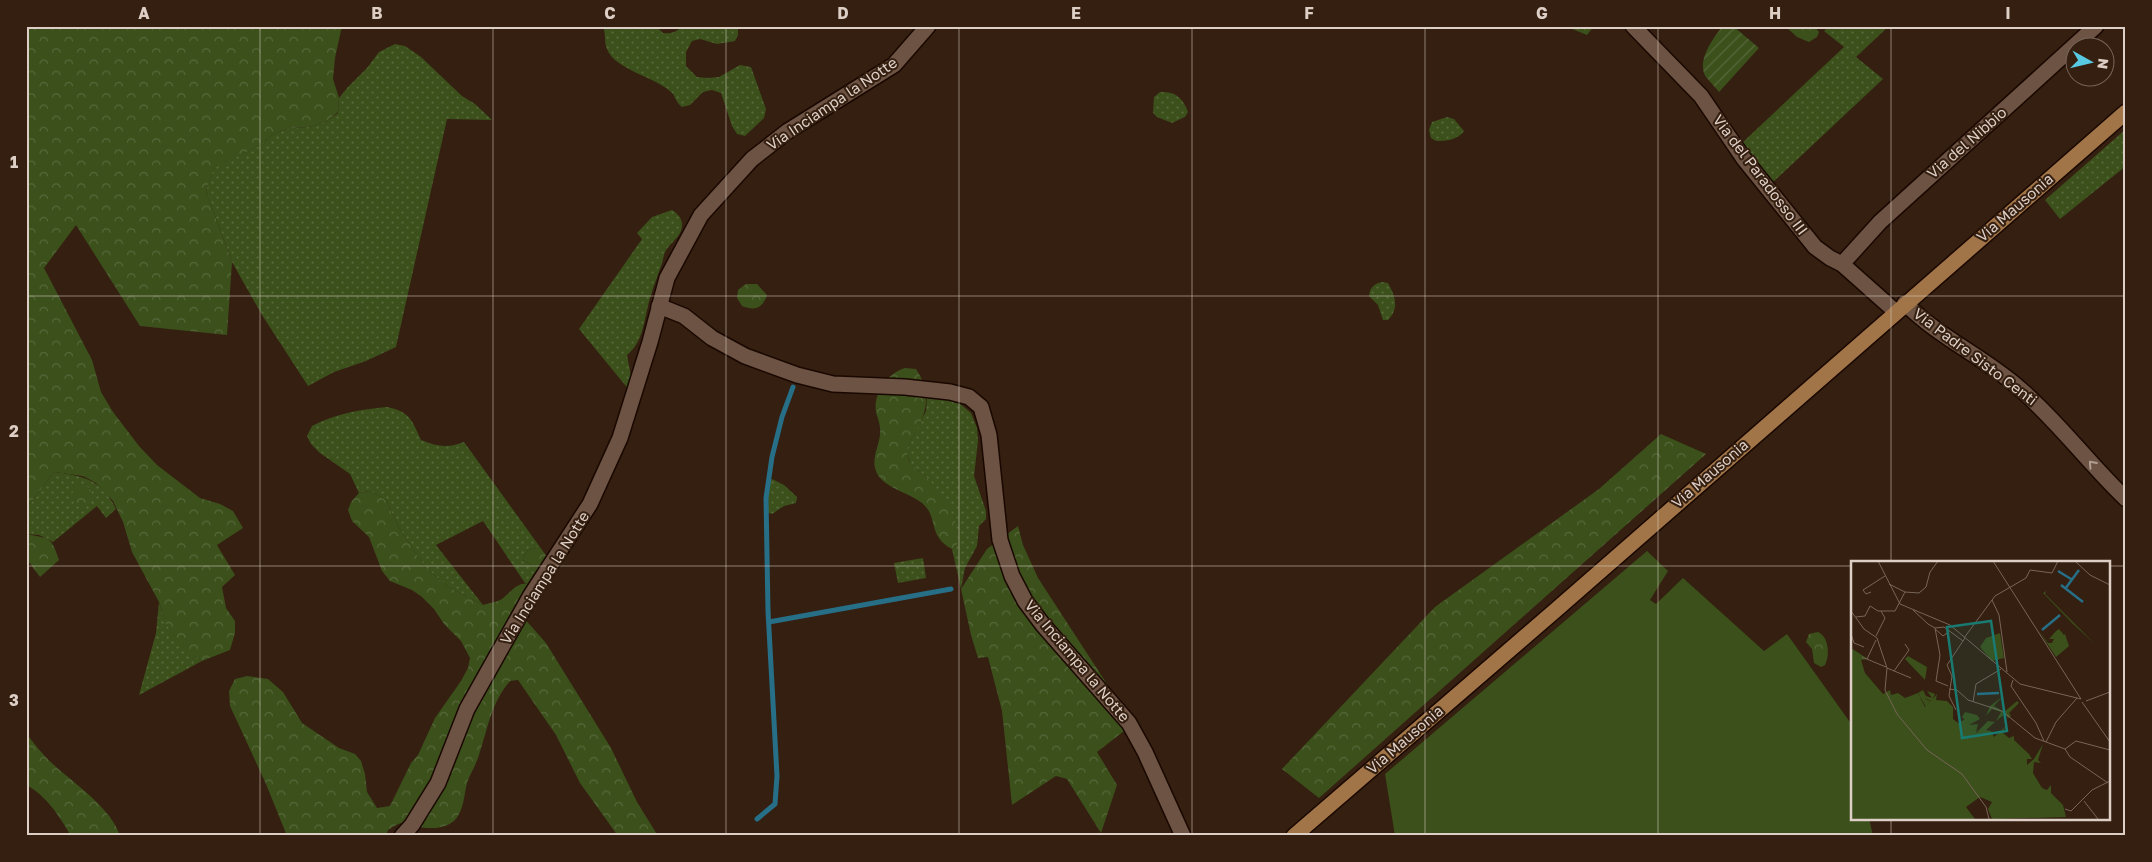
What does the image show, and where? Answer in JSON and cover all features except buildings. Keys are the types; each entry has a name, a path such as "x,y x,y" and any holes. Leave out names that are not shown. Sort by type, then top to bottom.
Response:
{"main road":[{"name":"Via Mausonia","path":"1294,836 1557,610 2126,112"}],"street":[{"name":"Via Inciampa la Notte","path":"402,836 412,825 438,783 467,709 531,595 590,504 620,438 667,278 701,215 752,159 788,131 894,65 928,26"},
{"name":"Via del Paradosso III","path":"1633,26 1701,96 1744,159 1815,247 1842,264 1901,307"},
{"name":"Via del Nibbio","path":"1842,264 1880,222 2096,26"},
{"name":"Via Inciampa la Notte","path":"659,306 684,316 712,338 745,356 797,375 833,384 906,386 950,392 969,397 981,407 989,435 1000,540 1012,576 1025,601 1043,625 1116,706 1132,727 1183,836"},
{"name":"Via Padre Sisto Centi","path":"1901,307 1923,319 2019,387 2047,414 2126,499"}],"green space":[{"path":"26,26 342,26 335,58 333,79 339,98 338,112 327,121 309,127 288,128 272,135 259,146 214,168 206,191 232,262 227,335 140,326 76,225 44,268 92,360 101,392 113,412 139,446 157,465 200,498 220,504 233,511 243,528 217,545 235,575 222,587 226,608 235,621 235,633 230,650 202,661 180,646 166,624 159,602 132,552 123,522 113,501 96,483 83,476 54,472 26,509 26,445 28,443 26,439"},
{"path":"603,26 656,26 663,33 666,33 674,32 683,26 738,26 738,35 735,41 717,44 700,39 692,41 686,52 686,66 697,77 707,78 719,77 740,65 751,67 766,109 764,118 745,136 737,134 732,126 721,93 712,90 703,92 690,105 682,107 673,94 664,86 626,68 611,56 606,47"},
{"path":"1565,26 1594,26 1587,35"},
{"path":"1723,26 1733,26 1759,48 1719,92 1706,77 1703,71 1703,64 1707,50"},
{"path":"1785,26 1814,26 1819,32 1817,37 1809,42 1797,37"},
{"path":"1829,26 1889,26 1856,57 1883,79 1772,183 1742,143 1844,47 1824,31"},
{"path":"395,44 405,46 421,57 462,96 475,104 492,120 447,119 396,347 366,361 334,372 308,386 262,315 232,262 206,191 214,167 259,146 272,135 288,128 309,127 327,121 338,113 339,98 348,87 367,68 379,52"},
{"path":"1160,92 1174,94 1181,99 1188,112 1185,117 1172,123 1157,117 1153,113 1154,97"},
{"path":"1447,117 1454,119 1464,131 1459,136 1448,140 1436,141 1431,138 1429,130 1432,122"},
{"path":"2126,129 2126,166 2060,219 2045,200"},
{"path":"672,210 680,218 682,223 681,230 680,234 666,251 641,335 627,355 631,376 630,391 579,329 642,239 637,233 652,217"},
{"path":"1382,282 1388,283 1395,302 1394,311 1388,320 1383,320 1378,305 1369,296 1373,286"},
{"path":"746,284 757,284 767,295 758,308 742,306 737,298 738,290"},
{"path":"905,368 916,369 922,380 926,400 922,419 907,448 908,458 913,466 934,485 950,509 958,536 957,545 952,549 939,538 927,508 917,499 890,486 879,477 876,471 874,462 880,431 876,412 877,398 879,391 888,379"},
{"path":"927,396 952,397 971,413 977,428 978,441 974,476 986,511 986,519 979,526 977,546 965,568 961,589 952,549 957,545 954,519 947,505 927,478 911,464 907,454 907,448 926,411"},
{"path":"387,407 395,409 410,418 421,440 443,446 464,442 540,547 528,550 522,560 540,569 532,585 525,583 483,521 436,545 483,605 447,586 425,567 399,528 386,500 370,491 359,493 350,474 320,453 311,444 307,436 312,426 330,418 358,411"},
{"path":"1661,434 1706,454 1319,798 1282,769 1435,607 1599,489"},
{"path":"54,472 74,475 98,485 111,499 116,509 106,518 97,506 53,542 39,535 26,534 26,509"},
{"path":"772,479 784,485 797,497 796,503 784,506 772,514 766,512 764,499 765,490"},
{"path":"82,485 89,488 92,495 89,502 82,505 75,502 72,495 75,488"},
{"path":"370,491 386,500 399,528 425,567 447,586 483,605 502,599 519,585 532,584 411,823 396,825 388,830 386,836 287,836 266,784 230,706 229,691 235,679 247,676 268,679 283,692 302,723 339,748 355,754 361,761 367,792 377,808 390,806 411,763 418,755 435,718 468,668 470,658 461,641 422,597 412,590 390,581 382,571 369,537 352,521 348,510 351,502 359,493"},
{"path":"1018,526 1023,545 1038,578 1133,724 1097,752 1117,785 1101,833 1067,779 1056,776 1012,805 1002,711 988,657 978,658 961,589 987,549"},
{"path":"26,534 44,538 51,542 59,560 40,577 26,558"},
{"path":"540,547 550,561 540,569 522,560 528,550"},
{"path":"1647,551 1668,571 1650,600 1656,604 1683,578 1764,651 1787,634 1851,724 1851,820 1869,820 1873,836 1395,836 1385,774"},
{"path":"923,558 926,578 898,583 894,563"},
{"path":"159,602 166,622 174,636 202,661 139,695 156,633"},
{"path":"523,617 546,643 611,748 637,802 658,836 618,836 580,783 556,735 518,680 510,681 494,707 478,759 467,783 458,816 446,826 425,828 415,826 465,723"},
{"path":"1818,632 1822,634 1828,647 1827,661 1821,667 1814,663 1812,649 1806,642 1809,634"},
{"path":"26,733 50,761 101,807 116,826 120,836 71,836 46,801 26,785"}],"waterway":[{"path":"757,819 775,804 777,776 768,611 766,498 772,457 782,417 793,387"},
{"path":"769,622 951,589"}]}
